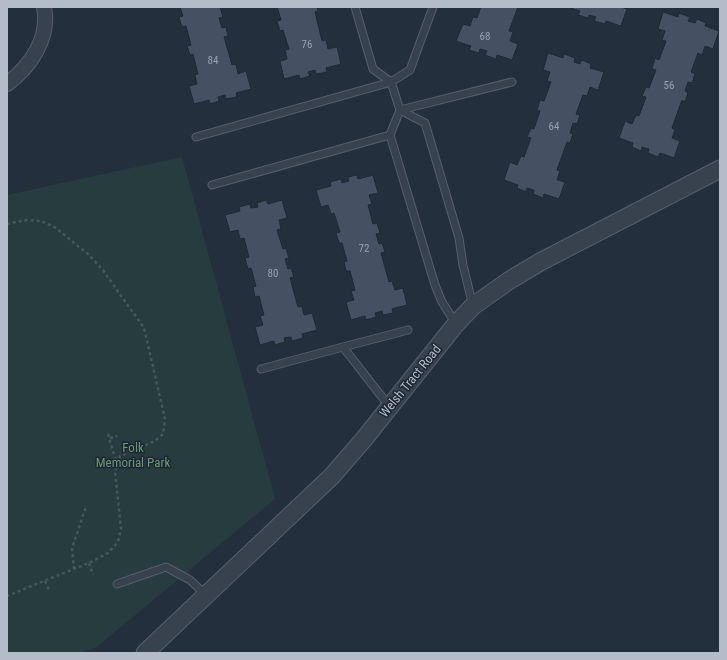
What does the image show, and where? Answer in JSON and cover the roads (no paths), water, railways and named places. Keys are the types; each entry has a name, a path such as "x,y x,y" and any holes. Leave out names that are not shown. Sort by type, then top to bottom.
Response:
{"street":[{"path":"7,84 27,66 36,52 42,39 45,23 44,7"},
{"name":"Welsh Tract Road","path":"145,653 205,594 332,476 364,439 456,324 473,306 510,280 540,262 720,169"}],"lane":[{"path":"355,7 373,69 391,82 400,110 390,135 435,285 442,302 456,324"},
{"path":"196,137 391,82 410,70 433,7"},
{"path":"400,110 512,82"},
{"path":"400,110 425,123 459,238 463,265 473,306"},
{"path":"212,185 390,135"},
{"path":"261,369 408,330"},
{"path":"343,347 389,406"},
{"path":"117,584 166,567 190,580 205,594"}],"park label":[{"name":"Folk Memorial Park","path":"133,454"}]}
